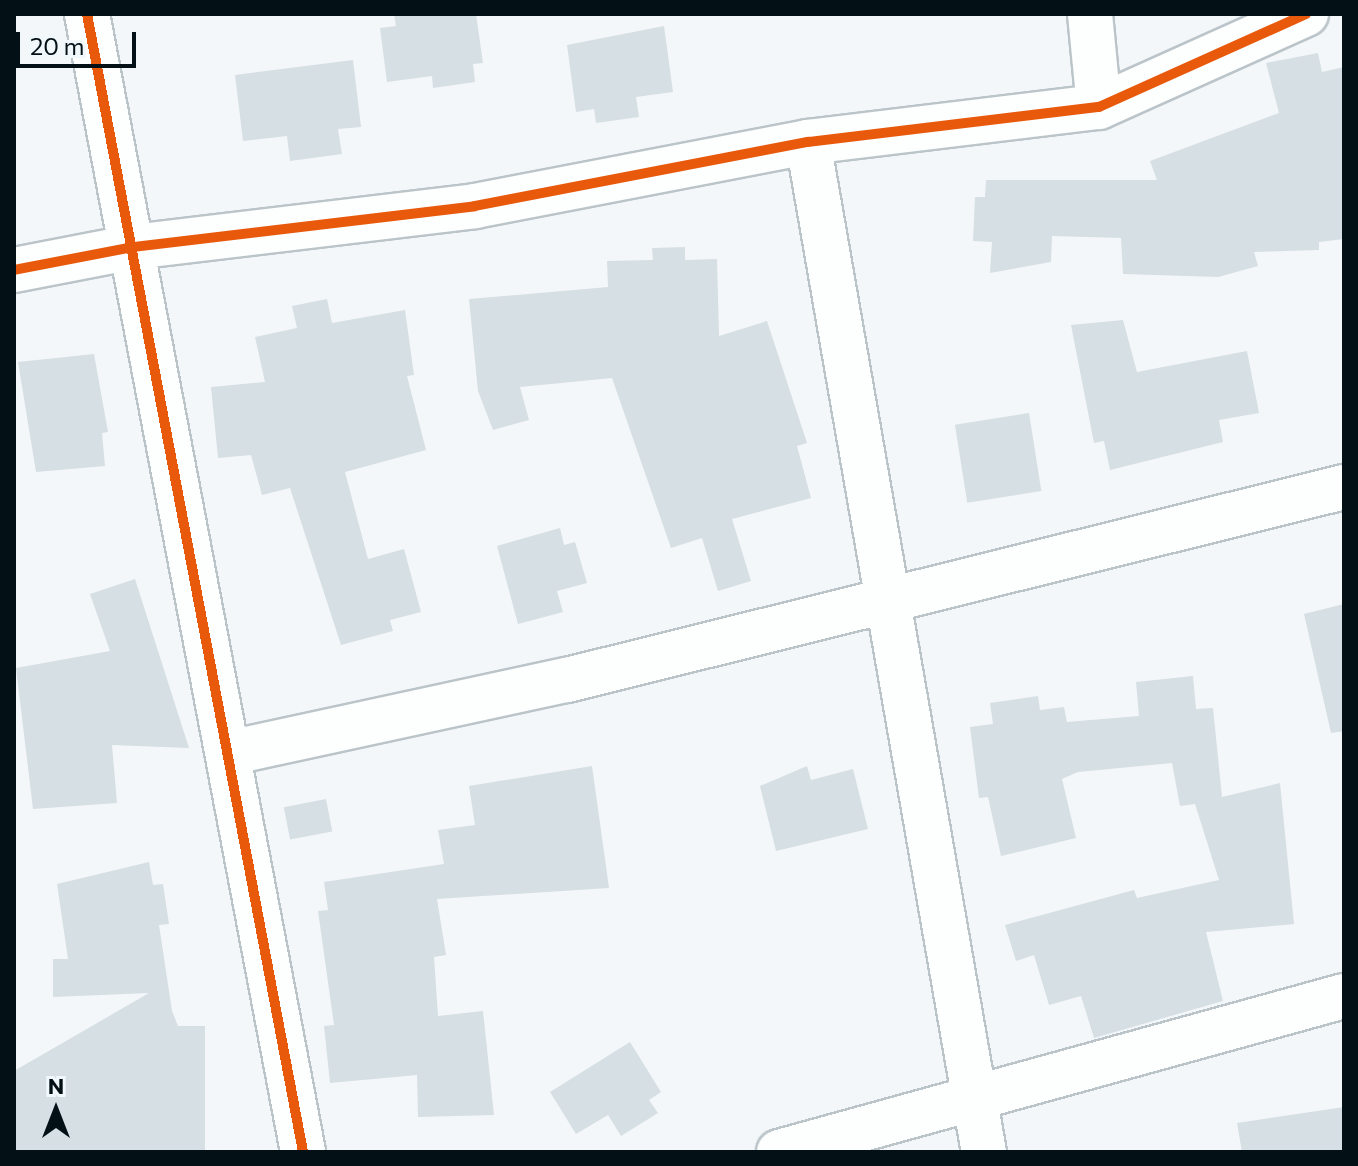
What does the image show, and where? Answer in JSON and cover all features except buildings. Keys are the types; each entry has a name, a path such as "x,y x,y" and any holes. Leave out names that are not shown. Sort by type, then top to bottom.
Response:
{"street":[{"path":"87,14 303,1152"},
{"path":"1090,14 1099,107"},
{"path":"14,270 133,247 475,206 808,142 1099,107 1306,14"},
{"path":"808,142 891,595 970,1094 984,1152"},
{"path":"228,753 567,680 891,595 1344,487"},
{"path":"779,1152 970,1094 1344,996"}],"cycle path":[{"path":"87,14 303,1152"},
{"path":"14,270 133,247 475,206 808,142 1099,107 1306,14"}]}
